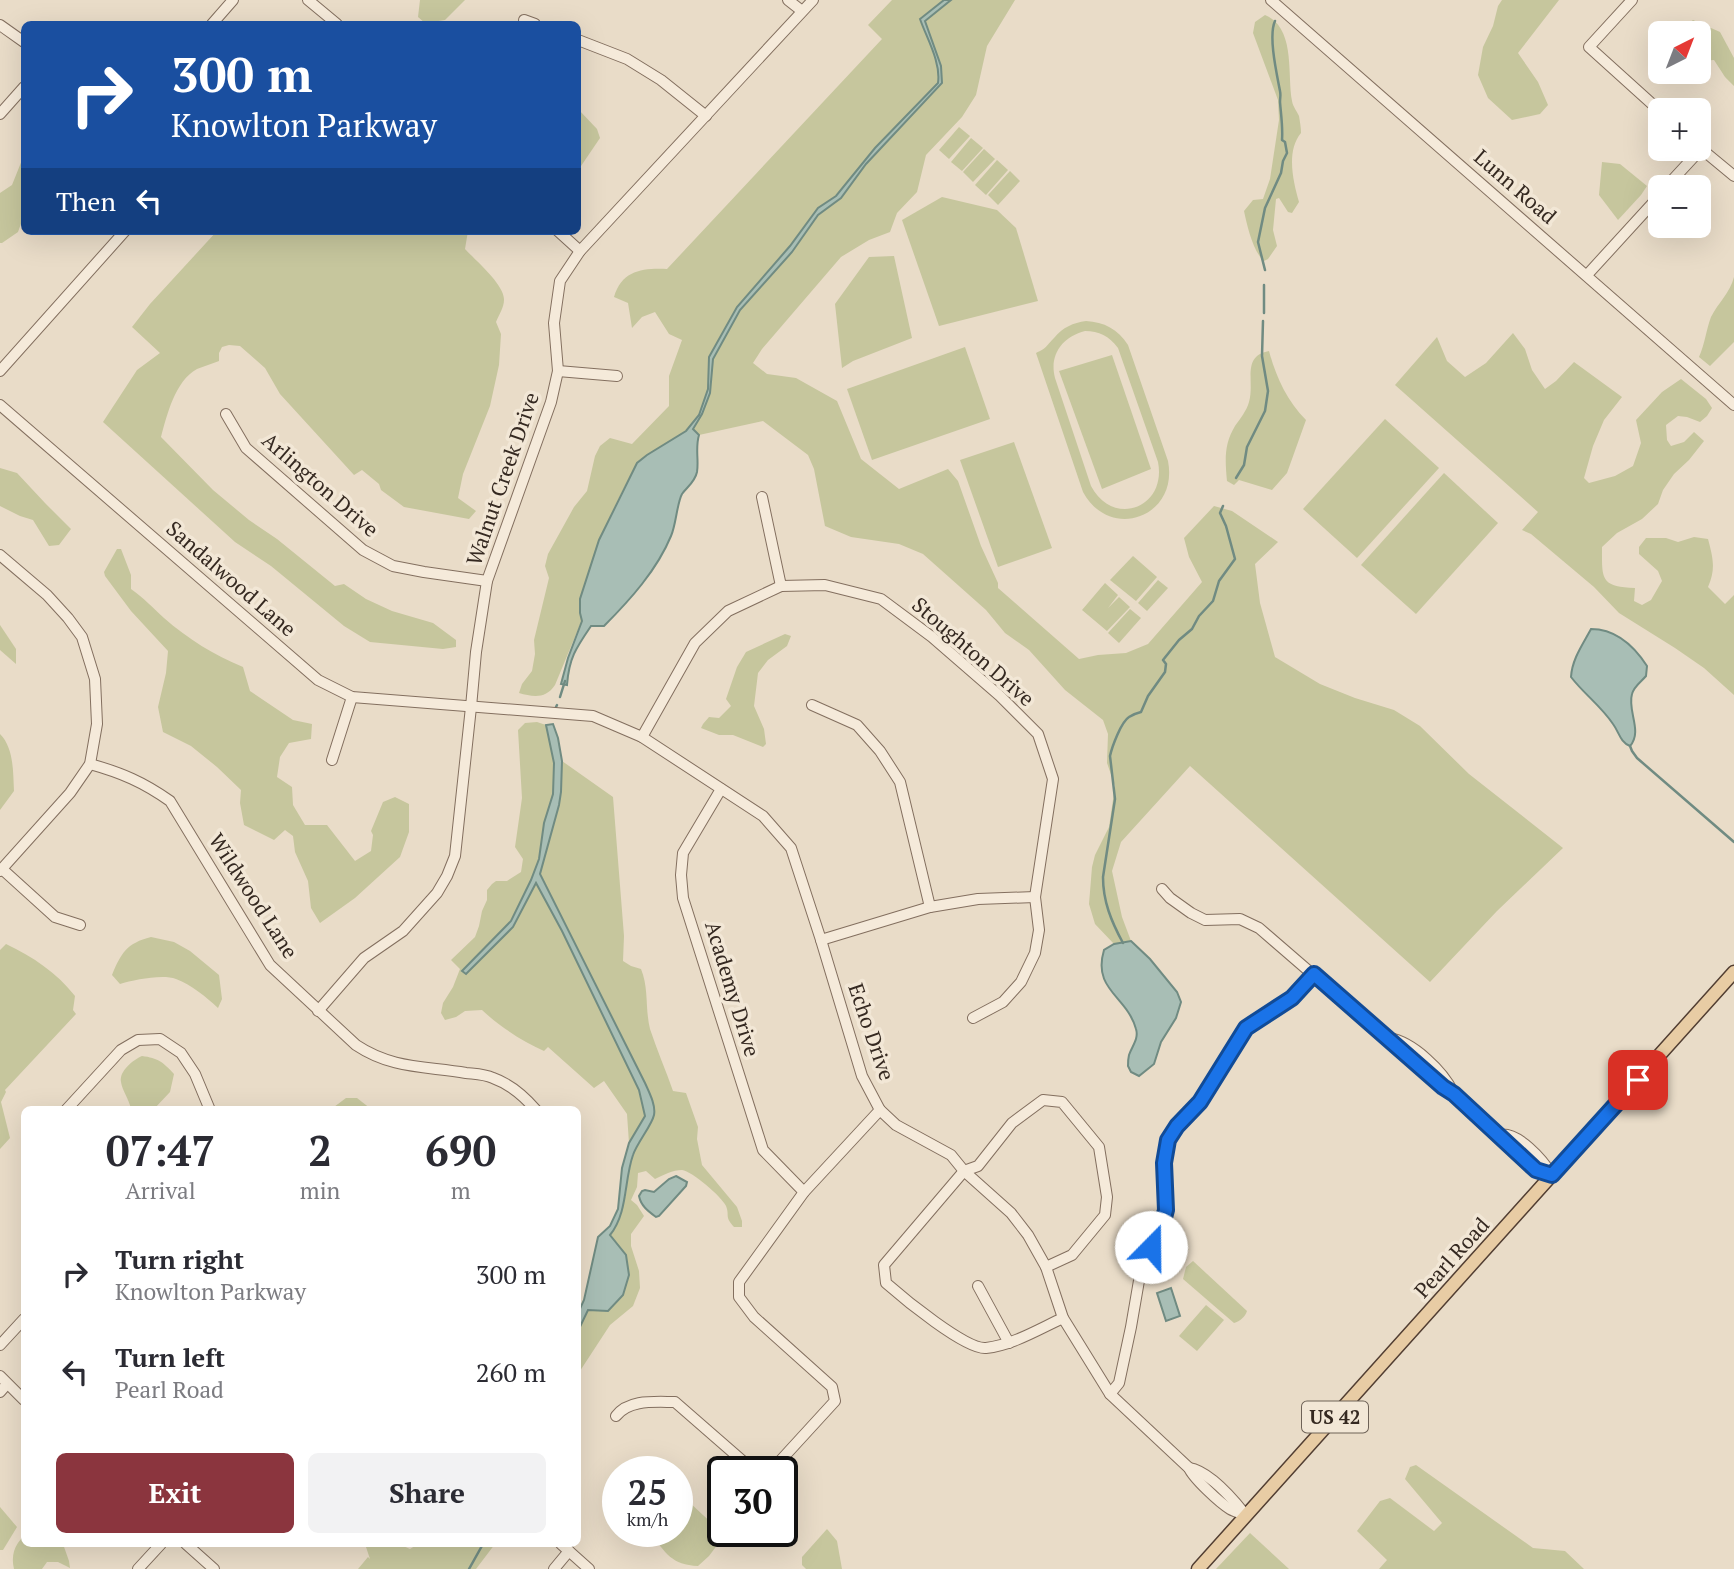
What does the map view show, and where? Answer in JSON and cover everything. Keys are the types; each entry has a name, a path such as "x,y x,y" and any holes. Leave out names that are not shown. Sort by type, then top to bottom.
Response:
{"main road":[{"name":"Pearl Road","path":"1198,1569 1734,972"}],"street":[{"path":"215,21 233,0"},
{"path":"309,0 334,21"},
{"path":"788,0 803,11"},
{"name":"Walnut Creek Drive","path":"318,1011 364,958 403,931 437,894 456,856 476,652 488,581 551,402 558,372 554,323 560,281 580,251 813,0"},
{"name":"Lunn Road","path":"1271,0 1734,405"},
{"path":"1632,0 1589,47 1648,100"},
{"path":"0,25 21,40"},
{"path":"581,41 627,59 662,80 706,116"},
{"path":"0,114 21,90"},
{"path":"1711,157 1734,176"},
{"path":"1677,175 1689,161"},
{"path":"1587,275 1648,208"},
{"path":"0,371 121,235"},
{"path":"562,235 580,251"},
{"path":"558,372 617,376"},
{"name":"Sandalwood Lane","path":"0,405 318,680 352,697 471,707"},
{"name":"Arlington Drive","path":"226,414 246,449 363,550 393,566 488,581"},
{"path":"762,497 781,586"},
{"path":"0,555 47,595 68,618 82,637 95,680 97,724 90,764 70,793 1,870 55,917 80,925"},
{"name":"Stoughton Drive","path":"642,737 695,643 728,611 781,586 825,585 881,599 932,637 1000,696 1038,734 1053,779 1035,897 1039,930 1035,953 1021,982 1003,1002 973,1018"},
{"path":"332,760 352,697"},
{"path":"812,705 857,725 880,751 900,782 930,907"},
{"name":"Echo Drive","path":"471,707 593,716 642,737 763,817 790,849 862,1076 880,1110 896,1125 951,1155 964,1171 1011,1213 1028,1235 1046,1267 1063,1318 1110,1394 1189,1468 1198,1469 1230,1497 1246,1515"},
{"name":"Wildwood Lane","path":"90,764 123,774 150,787 170,801 270,965 356,1045 371,1055 391,1062 490,1077 511,1087 532,1106"},
{"name":"Academy Drive","path":"721,789 683,853 683,898 763,1150 804,1192"},
{"path":"1162,889 1170,898 1205,920 1240,919 1259,928 1385,1037 1395,1039 1422,1055 1448,1080 1454,1094 1499,1135 1506,1134 1519,1140 1544,1161 1552,1175"},
{"path":"821,940 930,907 978,899 1035,897"},
{"path":"1110,1394 1119,1383 1141,1269 1162,1225 1166,1210 1164,1163 1168,1140 1177,1126 1200,1102 1246,1028 1292,998 1314,974"},
{"path":"70,1106 121,1050 138,1040 160,1039 181,1054 195,1074 208,1106"},
{"path":"1046,1267 1072,1255 1105,1215 1107,1197 1099,1147 1062,1102 1043,1100 1012,1123 978,1166 964,1171 884,1265 886,1283 917,1309 957,1336 983,1348 1009,1343 1063,1318"},
{"path":"616,1416 622,1408 645,1402 675,1402 753,1471 770,1472 835,1401 832,1387 754,1317 739,1297 739,1282 804,1192 880,1110"},
{"path":"978,1286 1009,1343"},
{"path":"0,1345 21,1321"},
{"path":"2,1384 21,1398"},
{"path":"138,1569 158,1547"},
{"path":"189,1547 214,1569"},
{"path":"564,1547 589,1569"},
{"path":"554,1569 569,1551"}],"green space":[{"path":"420,0 465,0 445,20 423,21 418,17"},
{"path":"892,0 1015,0 987,46 976,95 962,117 926,155 917,192 897,213 890,232 869,240 841,257 753,363 767,374 796,378 837,401 861,459 899,489 948,469 958,481 998,588 1079,659 1126,653 1148,644 1202,582 1189,557 1184,538 1214,506 1232,511 1278,542 1255,564 1260,603 1275,657 1320,684 1394,710 1420,726 1469,774 1563,848 1497,911 1430,982 1190,766 1121,842 1112,871 1122,917 1131,941 1114,944 1095,924 1089,904 1092,867 1109,827 1115,786 1107,763 1108,734 1103,720 1065,690 1029,650 1005,633 986,610 923,554 899,544 851,537 825,526 814,469 808,455 763,421 699,435 690,427 637,463 600,540 585,589 582,620 555,685 548,693 539,696 519,693 532,671 534,640 549,578 545,566 548,554 574,507 587,491 600,446 610,438 632,444 669,406 669,376 682,340 669,334 655,312 642,317 632,328 628,303 614,297 618,288 622,281 635,272 667,269 882,39 868,25"},
{"path":"1502,0 1559,0 1518,53 1538,82 1548,105 1540,114 1512,120 1488,98 1478,75 1483,47"},
{"path":"1265,15 1275,21 1286,41 1292,101 1299,116 1301,133 1296,140 1292,157 1299,202 1292,213 1288,212 1279,198 1276,199 1273,230 1277,246 1264,261 1254,245 1244,211 1253,200 1263,199 1270,179 1279,120 1278,100 1253,33 1255,22"},
{"path":"1712,28 1720,32 1734,58 1734,86 1725,77 1714,60"},
{"path":"581,112 597,129 600,138 581,166"},
{"path":"959,127 970,136 949,159 939,150"},
{"path":"971,138 983,148 962,171 951,162"},
{"path":"984,149 995,159 973,182 963,172"},
{"path":"997,160 1008,170 986,195 975,185"},
{"path":"21,162 21,224 18,232 0,243 0,193 12,185"},
{"path":"1602,162 1620,164 1647,186 1618,220 1599,195"},
{"path":"1010,171 1020,181 998,205 988,195"},
{"path":"942,197 997,210 1016,228 1038,301 939,326 902,220"},
{"path":"213,235 467,235 465,249 495,280 504,300 496,322 501,334 499,365 490,406 463,474 458,498 476,511 469,519 404,507 381,490 379,484 362,470 354,475 280,394 265,368 240,346 222,347 219,361 189,374 173,399 161,437 213,490 335,586 344,584 366,599 392,611 433,623 456,640 456,647 443,649 370,642 344,626 271,566 235,542 103,422 137,370 160,353 132,327"},
{"path":"894,256 912,338 853,361 842,368 835,304 869,257"},
{"path":"1734,277 1734,342 1710,366 1699,357 1711,317"},
{"path":"1086,321 1110,327 1128,345 1168,461 1169,480 1163,497 1153,509 1140,516 1125,519 1109,516 1095,507 1083,492 1036,353 1065,328","holes":["1090,331 1107,337 1118,348 1158,462 1159,478 1154,491 1147,501 1136,507 1124,509 1112,506 1101,499 1091,486 1055,378 1054,362 1059,348 1077,334"]},
{"path":"1513,333 1525,349 1532,370 1545,389 1574,362 1622,397 1604,420 1593,446 1584,478 1589,483 1615,476 1633,466 1641,443 1636,420 1662,392 1681,379 1706,399 1712,408 1700,422 1678,416 1666,425 1667,440 1671,446 1684,442 1694,432 1704,441 1674,474 1663,490 1658,504 1642,519 1617,533 1602,547 1602,567 1609,583 1635,588 1634,601 1642,605 1651,600 1662,581 1658,571 1639,554 1639,547 1646,538 1666,538 1678,542 1694,537 1708,539 1713,563 1708,587 1725,604 1734,595 1734,695 1704,668 1619,613 1594,587 1531,534 1522,530 1538,512 1395,385 1437,337 1447,361 1465,377 1486,363"},
{"path":"965,347 990,419 872,460 847,389"},
{"path":"1269,351 1283,388 1306,420 1287,473 1272,490 1239,480 1234,485 1227,481 1226,466 1229,439 1249,402 1252,364 1260,354"},
{"path":"1112,355 1151,469 1102,489 1059,371"},
{"path":"1385,419 1439,468 1357,558 1303,509"},
{"path":"1014,442 1052,548 998,567 960,460"},
{"path":"0,468 17,473 71,529 59,545 49,546 33,520 0,506"},
{"path":"1444,473 1498,523 1416,614 1361,565"},
{"path":"117,549 121,549 131,575 131,589 192,640 243,667 250,691 293,720 312,724 311,739 289,743 280,757 277,777 292,787 293,805 305,825 327,825 355,861 371,851 371,831 383,802 395,797 409,804 409,832 400,857 355,898 320,923 311,908 308,881 295,852 293,836 285,830 274,840 244,825 240,803 241,790 191,746 163,732 158,707 168,651 131,611 105,576 104,572"},
{"path":"1133,556 1157,577 1136,601 1110,580"},
{"path":"1158,580 1168,588 1147,611 1138,603"},
{"path":"1105,583 1118,595 1108,608 1119,597 1130,607 1107,631 1082,610"},
{"path":"1130,609 1141,618 1119,643 1108,633"},
{"path":"0,625 16,649 16,664 0,650"},
{"path":"785,634 791,636 787,646 768,660 758,673 754,706 764,729 766,744 763,747 733,735 719,735 701,728 709,717 719,718 731,706 726,699 737,667 746,652"},
{"path":"537,722 546,725 554,763 553,794 544,823 539,859 509,924 513,927 536,882 639,1090 645,1116 629,1143 627,1114 604,1081 594,1088 548,1047 544,1051 528,1043 482,1010 465,1011 445,1020 441,1013 443,1003 460,969 451,960 475,937 487,900 487,890 496,881 507,881 521,872 523,859 515,847 522,798 518,730 525,723"},
{"path":"0,734 10,753 14,791 0,810"},
{"path":"562,761 613,797 624,936 623,961 641,969 650,1029 673,1091 686,1093 698,1127 697,1139 702,1165 737,1207 742,1221 742,1227 734,1227 723,1202 687,1171 675,1171 655,1179 646,1171 638,1173 637,1187 631,1200 644,1216 631,1234 631,1246 639,1271 640,1288 633,1306 610,1325 581,1369 581,1325 588,1310 608,1310 629,1275 626,1255 610,1235 626,1195 633,1153 654,1115 652,1100 645,1083 540,873 559,805"},
{"path":"151,937 174,942 190,951 219,975 222,999 218,1008 193,988 176,979 156,977 120,984 112,975 122,955 136,942"},
{"path":"6,944 35,960 60,980 75,996 73,1010 76,1014 5,1090 1,1102 10,1138 0,1149 0,950"},
{"path":"142,1056 152,1058 167,1066 174,1074 170,1092 157,1106 130,1106 121,1078 131,1063"},
{"path":"346,1098 357,1098 367,1106 335,1106"},
{"path":"1193,1261 1247,1311 1242,1318 1234,1323 1183,1279 1186,1267"},
{"path":"1206,1305 1224,1320 1197,1351 1179,1336"},
{"path":"1416,1465 1533,1548 1565,1551 1584,1569 1379,1569 1387,1560 1357,1531 1380,1501 1390,1498 1434,1531 1442,1523 1405,1479 1410,1467"},
{"path":"693,1506 707,1519 707,1547 716,1547 698,1566 670,1557 662,1547 693,1547"},
{"path":"0,1507 17,1527 3,1550 0,1550"},
{"path":"827,1529 837,1541 842,1569 806,1569 802,1565 802,1557"},
{"path":"1250,1533 1289,1569 1216,1569"},
{"path":"21,1540 21,1547 64,1547 70,1568 58,1562 47,1562 42,1569 14,1569 14,1551"},
{"path":"366,1547 493,1547 476,1569 358,1569 368,1557 370,1559"}],"shaded area":[{"path":"944,0 951,0 925,21 941,66 942,83 866,164 841,198 818,215 792,252 740,310 713,359 710,393 693,429 699,435 696,476 680,498 673,531 665,549 642,584 614,616 604,626 591,626 574,654 567,685 561,684 582,621 580,599 599,540 637,463 686,431 699,415 708,389 709,357 737,307 790,246 818,208 836,196 875,148 938,83 935,59 920,19"},
{"path":"1591,629 1608,632 1624,640 1647,666 1646,676 1632,694 1635,734 1630,746 1603,711 1571,677 1576,658"},
{"path":"553,724 558,738 562,761 561,792 540,874 645,1083 654,1111 633,1155 623,1207 610,1235 626,1255 629,1275 623,1295 608,1311 588,1310 581,1325 581,1306 598,1237 610,1226 618,1209 622,1168 629,1143 645,1116 639,1090 536,883 513,927 466,974 462,971 511,921 539,859 544,823 553,794 554,763 546,725"},
{"path":"1131,941 1150,959 1177,992 1181,1002 1176,1018 1161,1042 1154,1064 1139,1076 1131,1072 1128,1066 1129,1055 1137,1036 1136,1029 1126,1008 1106,984 1102,964 1104,950 1114,944"},
{"path":"676,1176 687,1182 686,1186 656,1217 643,1205 639,1196 645,1190 654,1192"},
{"path":"1171,1288 1180,1316 1166,1321 1157,1293"}],"waterway":[{"path":"1265,270 1258,242 1265,208 1287,153 1282,140 1280,93 1273,46 1275,21"},
{"path":"1264,285 1264,313"},
{"path":"1236,478 1244,465 1247,447 1265,411 1268,391 1262,356 1263,321"},
{"path":"1123,943 1108,911 1103,886 1115,799 1110,756 1123,724 1129,717 1141,712 1148,696 1165,672 1166,664 1163,660 1213,601 1219,581 1235,559 1220,513 1223,506"},
{"path":"560,697 565,681"},
{"path":"1630,746 1637,758 1734,842"},
{"path":"469,1569 481,1547"}],"route":[{"path":"1151,1247 1166,1210 1164,1163 1168,1140 1177,1126 1200,1102 1246,1028 1292,998 1314,974 1454,1094 1536,1170 1552,1175 1638,1080"}]}
